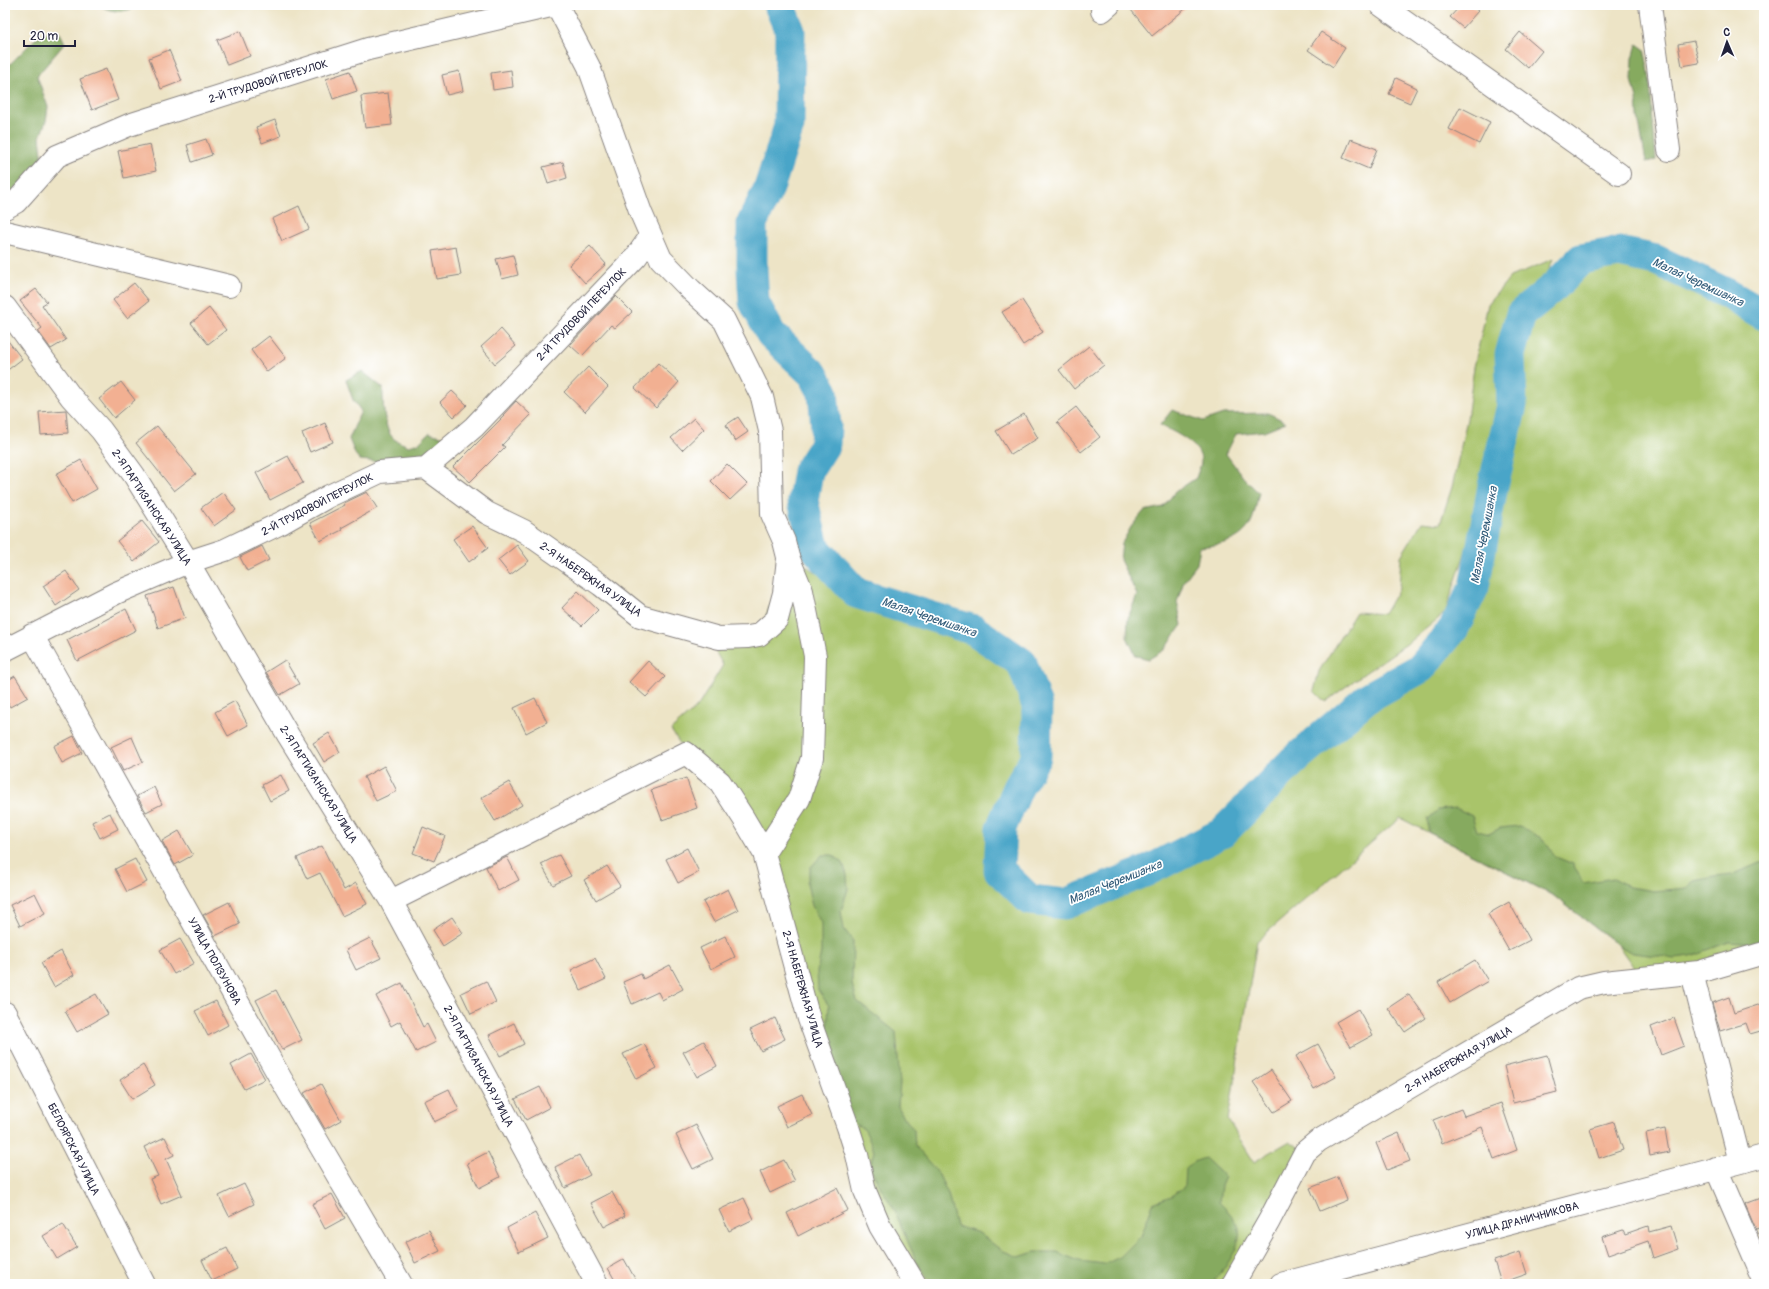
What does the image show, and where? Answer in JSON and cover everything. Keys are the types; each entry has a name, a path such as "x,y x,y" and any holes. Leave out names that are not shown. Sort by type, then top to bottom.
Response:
{"street":[{"name":"2-Й ТРУДОВОЙ ПЕРЕУЛОК","path":"5,208 16,202 57,156 129,125 368,49 556,5"},
{"path":"556,5 589,67 641,213 661,259 691,290 724,320 762,397 770,431 772,514 784,541 788,557 802,591 815,656 812,758 799,799 764,853"},
{"path":"1381,5 1619,174"},
{"path":"1650,5 1669,150"},
{"path":"5,232 229,286"},
{"name":"2-Й ТРУДОВОЙ ПЕРЕУЛОК","path":"5,650 32,635 116,594 188,562 225,550 283,522 329,496 380,472 426,468 474,427 636,257 651,236"},
{"name":"2-Я ПАРТИЗАНСКАЯ УЛИЦА","path":"5,307 70,397 101,430 134,475 188,562 288,735 391,901 597,1284"},
{"name":"2-Я НАБЕРЕЖНАЯ УЛИЦА","path":"426,468 486,513 524,531 601,584 640,616 719,638 748,638 760,635 777,619 784,593 788,557"},
{"name":"УЛИЦА ПОЛЗУНОВА","path":"32,635 281,1079 401,1284"},
{"name":"2-Я НАБЕРЕЖНАЯ УЛИЦА","path":"391,901 686,753 720,782 764,853 809,1019 848,1127 865,1191 880,1226 915,1284"},
{"name":"2-Я НАБЕРЕЖНАЯ УЛИЦА","path":"1233,1284 1269,1221 1305,1152 1318,1141 1578,988 1604,982 1692,973 1764,953"},
{"path":"1692,973 1740,1162"},
{"name":"БЕЛОЯРСКАЯ УЛИЦА","path":"5,1013 144,1284"},
{"name":"УЛИЦА ДРАНИЧНИКОВА","path":"1281,1284 1764,1156"},
{"path":"1716,1168 1764,1279"}],"green space":[{"path":"99,5 143,5 132,9 116,11"},
{"path":"48,33 60,33 65,43 37,76 48,107 46,121 40,137 42,155 39,164 29,177 5,197 5,69 35,39"},
{"path":"1637,44 1644,49 1649,72 1656,160 1646,162 1638,117 1637,99 1632,80 1633,58"},
{"path":"1619,252 1656,260 1726,293 1764,315 1764,953 1642,979 1618,945 1554,896 1400,818 1257,941 1228,1120 1254,1162 1290,1141 1305,1152 1233,1284 915,1284 880,1226 764,853 686,753 671,730 698,706 723,665 711,644 759,635 788,557 856,593 974,630 1022,663 1037,706 1036,757 1018,788 1000,844 999,870 1030,900 1065,904 1147,871 1222,833 1294,760 1367,698 1421,668 1454,629 1474,587 1493,486 1512,405 1510,355 1521,314 1556,285 1581,259"},
{"path":"1553,259 1545,281 1509,313 1499,357 1497,404 1485,474 1468,544 1445,613 1411,641 1325,702 1314,691 1319,671 1356,612 1384,614 1399,588 1401,556 1422,522 1440,524 1452,487 1467,419 1474,367 1488,304 1510,277"},
{"path":"362,371 383,388 386,422 390,435 394,439 409,446 419,443 429,433 449,438 420,462 379,462 360,460 355,454 349,439 361,411 353,400 346,380"},
{"path":"1172,410 1203,421 1223,414 1268,413 1286,422 1264,431 1236,434 1226,454 1243,477 1259,493 1253,517 1246,530 1235,539 1222,544 1200,547 1197,564 1184,581 1177,602 1182,625 1164,650 1149,659 1136,656 1127,637 1128,618 1137,595 1120,560 1122,543 1131,527 1144,511 1163,507 1175,492 1196,478 1200,467 1200,456 1192,444 1160,425"},
{"path":"1456,808 1472,816 1477,831 1489,834 1500,828 1519,826 1543,839 1556,857 1573,864 1583,883 1614,878 1629,887 1654,891 1687,888 1695,881 1732,875 1764,861 1764,934 1755,944 1729,942 1691,956 1675,958 1632,953 1618,945 1554,896 1428,832 1428,819 1438,810"},
{"path":"822,855 833,855 843,863 847,875 848,889 841,911 844,929 853,941 852,984 857,1001 896,1032 900,1083 898,1106 903,1116 914,1130 915,1146 938,1173 948,1194 956,1226 979,1233 1001,1250 1019,1257 1034,1252 1057,1252 1079,1261 1105,1264 1120,1257 1141,1236 1153,1203 1171,1196 1185,1186 1186,1169 1193,1162 1205,1158 1225,1177 1221,1186 1219,1202 1235,1220 1239,1230 1239,1238 1232,1256 1222,1272 1211,1284 941,1284 928,1279 917,1263 893,1207 870,1167 874,1151 865,1130 849,1119 840,1097 827,1032 829,1006 818,990 817,972 821,952 821,923 812,906 807,883 811,867"}],"building":[{"path":"1127,5 1190,5 1152,36"},
{"path":"1461,5 1471,5 1478,11 1463,28 1450,17"},
{"path":"240,31 250,56 227,65 217,40"},
{"path":"1321,32 1345,48 1333,67 1308,50"},
{"path":"1520,32 1542,51 1528,68 1506,49"},
{"path":"1694,41 1699,63 1682,66 1678,44"},
{"path":"169,50 182,81 161,89 149,58"},
{"path":"106,69 118,100 92,110 80,79"},
{"path":"511,70 513,87 493,90 491,73"},
{"path":"350,71 357,91 333,99 326,79"},
{"path":"459,71 463,91 447,95 442,75"},
{"path":"1396,78 1417,88 1410,103 1389,94"},
{"path":"388,93 392,125 365,128 361,96"},
{"path":"1460,107 1490,122 1479,144 1449,129"},
{"path":"275,120 281,136 262,143 256,127"},
{"path":"206,139 212,155 192,162 187,145"},
{"path":"1351,139 1377,149 1369,169 1343,158"},
{"path":"150,144 156,171 124,178 118,151"},
{"path":"563,162 567,178 548,184 543,167"},
{"path":"299,206 309,229 282,241 272,219"},
{"path":"590,246 606,264 585,283 569,265"},
{"path":"456,247 461,275 437,279 432,251"},
{"path":"513,255 518,275 502,279 496,259"},
{"path":"134,283 149,301 127,318 113,300"},
{"path":"36,289 47,302 42,305 66,340 51,349 38,331 42,328 20,301"},
{"path":"616,296 632,312 615,328 611,325 582,356 570,345"},
{"path":"1022,300 1043,332 1023,345 1002,312"},
{"path":"209,308 226,330 208,344 191,323"},
{"path":"501,329 516,346 495,364 481,347"},
{"path":"269,336 286,358 267,372 251,350"},
{"path":"5,337 22,359 5,372"},
{"path":"1089,346 1104,365 1074,389 1059,370"},
{"path":"658,363 679,382 656,408 635,388"},
{"path":"588,367 608,387 585,412 564,392"},
{"path":"121,382 135,400 114,418 99,399"},
{"path":"452,391 467,405 454,417 440,402"},
{"path":"516,401 531,415 502,445 505,447 470,482 453,467 504,416 503,415"},
{"path":"1076,407 1100,437 1081,452 1057,422"},
{"path":"66,410 68,433 41,435 39,412"},
{"path":"1024,414 1038,438 1011,455 996,431"},
{"path":"738,417 748,432 735,441 726,425"},
{"path":"694,418 704,429 682,450 671,438"},
{"path":"325,423 333,442 310,452 302,433"},
{"path":"157,426 196,474 174,491 136,443"},
{"path":"288,456 303,483 270,500 256,473"},
{"path":"81,460 97,489 72,503 56,474"},
{"path":"727,464 747,484 730,500 711,481"},
{"path":"223,492 236,510 214,526 201,508"},
{"path":"367,492 377,508 341,528 342,530 320,541 310,523 345,505 344,503"},
{"path":"142,521 159,542 134,562 117,541"},
{"path":"472,526 488,548 469,562 453,539"},
{"path":"517,545 529,561 510,575 498,560"},
{"path":"262,546 269,560 247,571 240,557"},
{"path":"66,571 79,590 56,606 43,586"},
{"path":"174,587 185,618 158,628 147,596"},
{"path":"578,591 598,610 582,626 562,608"},
{"path":"126,609 136,630 77,661 67,640"},
{"path":"285,660 299,684 280,695 266,672"},
{"path":"648,661 665,677 646,697 629,682"},
{"path":"15,676 28,697 10,707 5,698 5,682"},
{"path":"535,698 547,722 526,733 514,708"},
{"path":"235,701 248,725 228,736 215,712"},
{"path":"329,733 340,752 324,762 313,743"},
{"path":"74,736 82,753 62,763 54,746"},
{"path":"132,737 143,762 123,771 111,747"},
{"path":"384,766 397,791 376,801 364,777"},
{"path":"281,775 289,791 270,801 262,785"},
{"path":"686,778 697,808 662,820 651,790"},
{"path":"509,782 522,805 495,821 481,798"},
{"path":"154,787 162,804 146,812 137,796"},
{"path":"110,813 118,829 100,838 92,822"},
{"path":"423,827 445,836 434,861 413,853"},
{"path":"179,831 193,855 175,865 162,841"},
{"path":"322,846 344,890 356,883 367,904 342,916 320,873 307,879 297,858"},
{"path":"687,848 699,872 678,883 666,859"},
{"path":"559,855 571,876 553,885 541,864"},
{"path":"507,857 519,880 498,891 486,867"},
{"path":"135,859 147,882 127,892 115,869"},
{"path":"607,866 620,886 596,900 584,880"},
{"path":"728,889 738,910 714,922 703,902"},
{"path":"35,893 45,913 20,926 10,905"},
{"path":"229,902 240,924 215,936 203,915"},
{"path":"1509,902 1530,940 1509,951 1488,914"},
{"path":"452,917 463,933 443,946 433,930"},
{"path":"725,936 735,957 711,969 700,948"},
{"path":"370,938 381,958 356,970 346,950"},
{"path":"180,939 194,963 174,974 160,950"},
{"path":"61,951 74,975 54,987 41,963"},
{"path":"595,958 606,979 581,991 571,970"},
{"path":"1475,960 1488,981 1450,1003 1438,982"},
{"path":"670,965 683,989 662,1000 658,992 632,1004 623,982 641,974 643,979"},
{"path":"486,981 496,1002 471,1014 461,993"},
{"path":"402,983 423,1027 427,1024 436,1042 416,1052 400,1021 391,1026 376,996"},
{"path":"276,990 302,1040 282,1050 256,1000"},
{"path":"96,994 108,1014 77,1032 65,1011"},
{"path":"1409,994 1426,1018 1405,1032 1388,1008"},
{"path":"1729,997 1734,1013 1764,1003 1764,1030 1750,1034 1746,1023 1720,1031 1712,1003"},
{"path":"216,1001 228,1025 208,1036 195,1011"},
{"path":"1358,1009 1373,1035 1351,1047 1336,1022"},
{"path":"775,1018 785,1039 761,1051 750,1030"},
{"path":"1674,1018 1684,1046 1661,1055 1651,1027"},
{"path":"514,1023 524,1044 500,1056 489,1035"},
{"path":"704,1041 717,1066 697,1077 683,1052"},
{"path":"644,1044 657,1068 636,1079 623,1054"},
{"path":"1318,1044 1336,1077 1314,1089 1296,1056"},
{"path":"251,1054 265,1079 244,1089 231,1065"},
{"path":"1547,1055 1557,1092 1513,1103 1504,1066"},
{"path":"143,1065 155,1085 132,1099 120,1080"},
{"path":"1271,1070 1292,1101 1274,1112 1253,1082"},
{"path":"321,1084 341,1120 325,1129 304,1093"},
{"path":"540,1087 550,1107 526,1120 515,1099"},
{"path":"449,1089 459,1110 434,1122 424,1101"},
{"path":"802,1094 812,1115 787,1127 777,1106"},
{"path":"1501,1103 1517,1150 1494,1159 1482,1127 1442,1143 1433,1120 1461,1109 1464,1116"},
{"path":"1614,1122 1623,1150 1599,1158 1590,1129"},
{"path":"696,1125 713,1159 693,1169 676,1135"},
{"path":"1665,1129 1669,1152 1650,1156 1646,1133"},
{"path":"1399,1133 1410,1161 1387,1170 1376,1143"},
{"path":"165,1137 174,1155 166,1159 182,1195 161,1204 150,1179 158,1176 144,1147"},
{"path":"488,1152 500,1177 479,1188 467,1163"},
{"path":"579,1155 590,1175 565,1188 555,1167"},
{"path":"784,1160 795,1181 770,1193 760,1172"},
{"path":"1338,1177 1347,1200 1320,1211 1310,1188"},
{"path":"244,1184 254,1204 229,1216 219,1196"},
{"path":"837,1188 848,1210 798,1236 787,1213"},
{"path":"612,1192 625,1216 604,1227 591,1203"},
{"path":"332,1194 345,1218 325,1229 312,1204"},
{"path":"1764,1197 1764,1227 1756,1230 1745,1204"},
{"path":"744,1198 754,1219 729,1231 719,1210"},
{"path":"535,1213 548,1238 519,1252 507,1228"},
{"path":"63,1224 77,1247 57,1259 43,1236"},
{"path":"1648,1226 1649,1232 1671,1226 1678,1249 1653,1258 1648,1241 1608,1255 1602,1237 1623,1230 1625,1234"},
{"path":"429,1230 440,1251 415,1263 405,1242"},
{"path":"227,1248 237,1269 212,1281 202,1260"},
{"path":"1520,1252 1527,1274 1501,1283 1494,1261"},
{"path":"624,1259 638,1284 617,1284 608,1268"}],"waterway":[{"name":"Малая Черемшанка","path":"779,5 790,31 789,126 769,188 752,223 754,302 771,334 813,374 823,392 826,427 825,444 808,471 803,501 814,547 856,593 974,630 1022,663 1037,706 1036,757 1018,788 1001,828 999,870 1030,900 1065,904 1147,871 1222,833 1294,760 1367,698 1421,668 1454,628 1474,587 1493,486 1512,405 1510,355 1521,314 1556,285 1581,259 1619,252 1656,260 1726,293 1764,315"}]}
